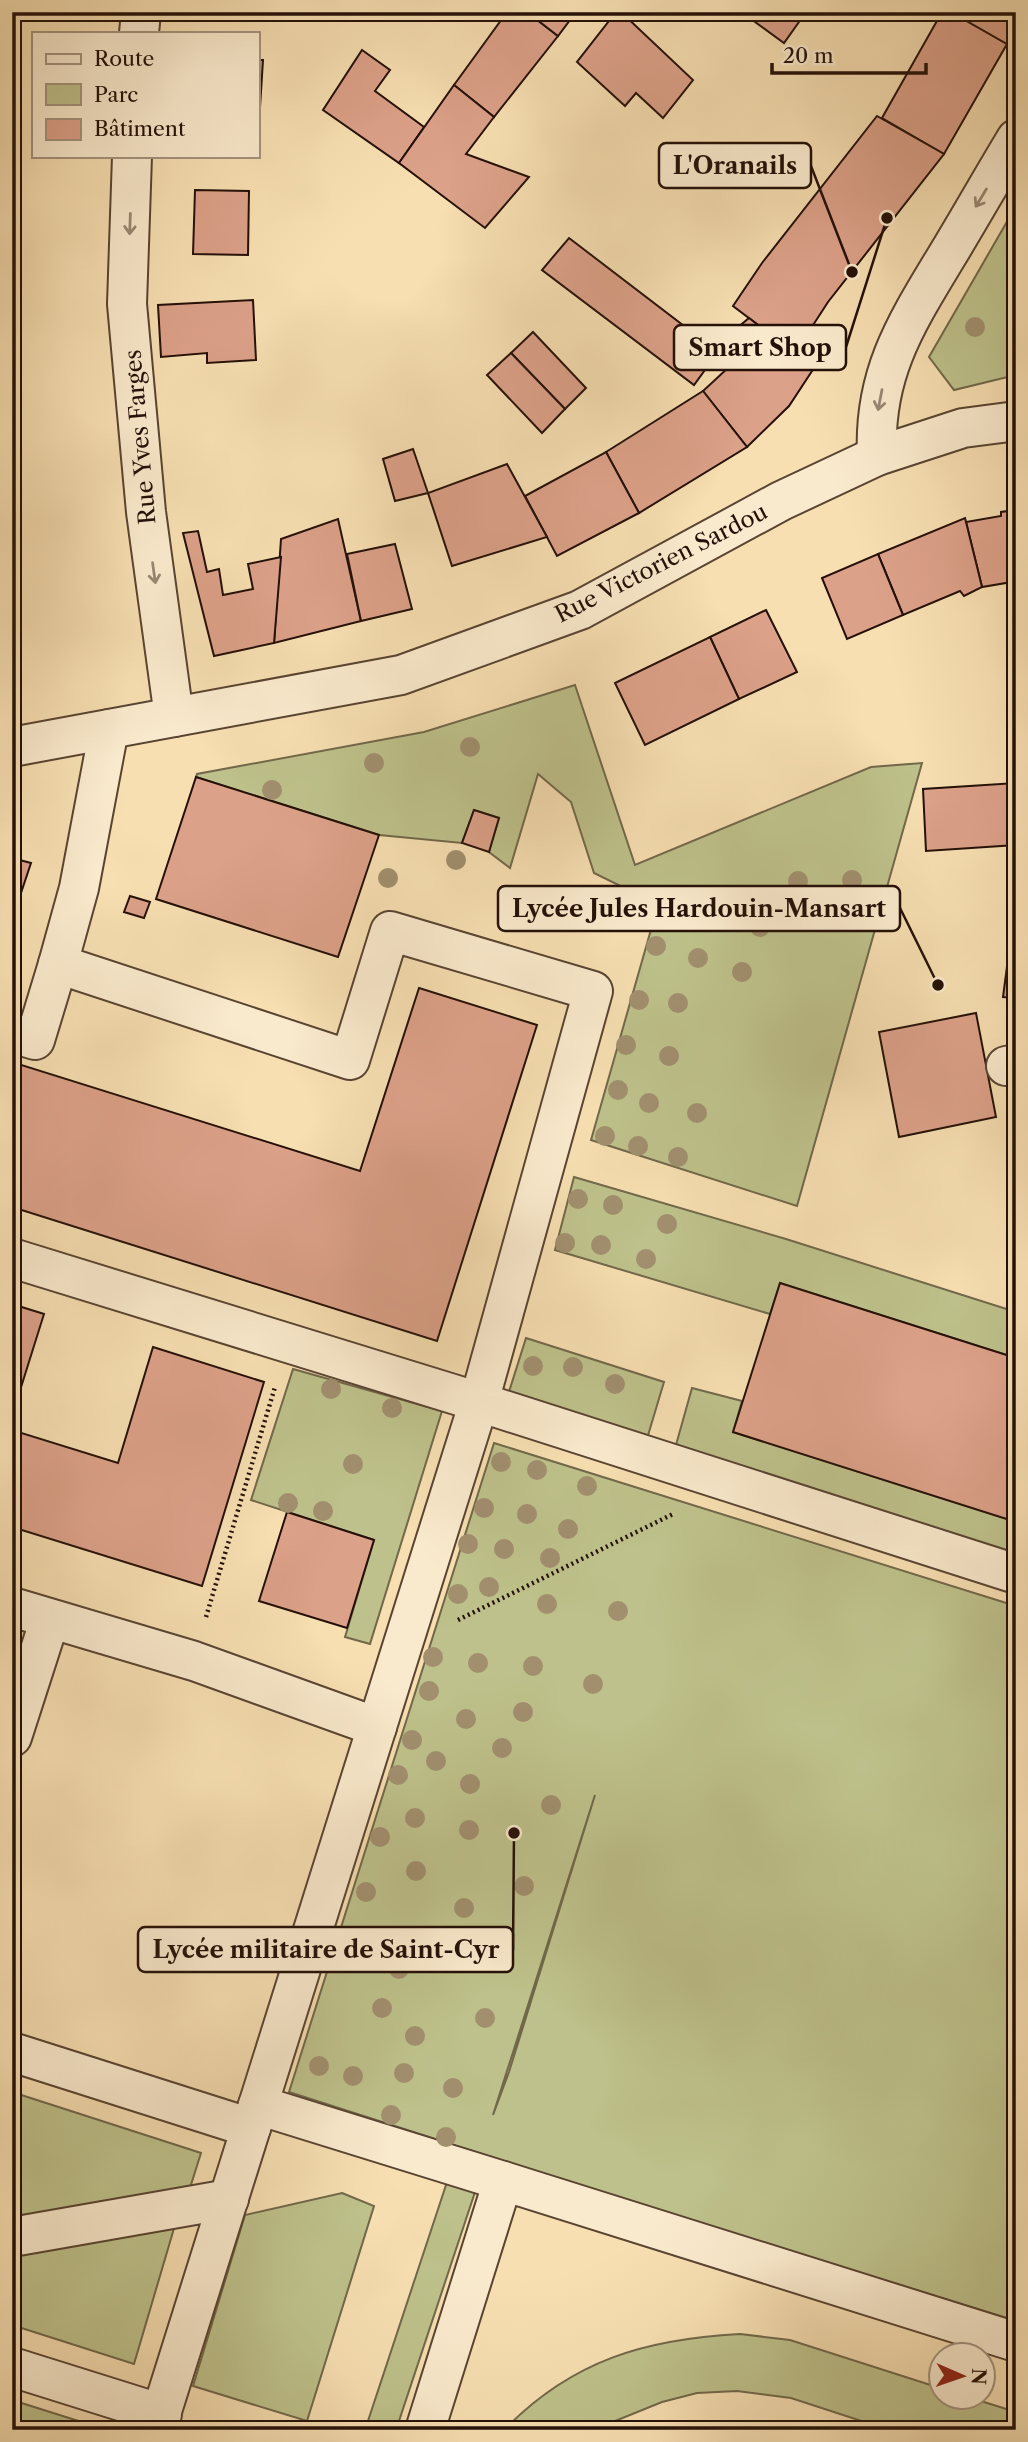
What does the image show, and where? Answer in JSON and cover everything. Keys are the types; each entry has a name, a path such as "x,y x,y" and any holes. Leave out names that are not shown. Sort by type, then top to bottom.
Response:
{"street":[{"path":"139,32 141,12"},
{"path":"877,456 876,426 880,395 901,333 1016,139"},
{"name":"Rue Yves Farges","path":"132,158 127,304 146,512 174,717"},
{"name":"Rue Victorien Sardou","path":"12,747 401,675 580,610 781,501 877,456 963,428 1016,421"},
{"path":"12,1033 35,1040 79,888 109,729"},
{"path":"12,2367 159,2422 479,1402 593,991 390,931 350,1060 58,964"},
{"path":"12,1258 479,1402 1016,1574"},
{"path":"12,1606 194,1661 377,1727"},
{"path":"12,1737 50,1619"},
{"path":"12,2052 503,2181 1016,2342"},
{"path":"425,2430 503,2181"},
{"path":"12,2237 229,2199"}],"path":[{"path":"194,1661 288,1343"},
{"path":"401,1649 733,1484"}],"green space":[{"path":"1016,206 1016,375 954,390 929,357"},
{"path":"575,685 635,865 871,767 922,763 797,1206 591,1140 652,926 645,898 594,873 571,802 538,774 510,868 489,852 499,818 474,810 462,843 379,835 196,777 197,774 424,732"},
{"path":"574,1177 786,1239 1016,1312 1016,1358 780,1283 770,1314 555,1250"},
{"path":"526,1338 664,1382 646,1442 507,1398"},
{"path":"293,1369 442,1411 370,1644 345,1637 374,1540 251,1500"},
{"path":"692,1388 742,1401 733,1432 1016,1522 1016,1559 674,1452"},
{"path":"494,1443 1016,1606 1016,2326 289,2092","holes":["595,1795 509,2072 493,2115"]},
{"path":"12,2092 201,2153 189,2191 12,2220"},
{"path":"447,2182 475,2192 396,2430 365,2430"},
{"path":"342,2193 374,2206 307,2421 193,2386 245,2215"},
{"path":"175,2225 134,2364 12,2325 12,2255"},
{"path":"740,2334 790,2340 926,2384 926,2410 996,2410 996,2406 1016,2412 1016,2430 889,2430 791,2398 737,2391 697,2393 662,2402 593,2430 504,2430 556,2386 584,2370 642,2348"},
{"path":"12,2400 107,2430 12,2430"}],"building":[{"path":"507,12 527,12 558,36 494,117 454,85"},
{"path":"527,12 576,12 558,36"},
{"path":"616,12 621,12 693,80 663,118 636,93 625,106 577,62"},
{"path":"806,12 784,43 744,14"},
{"path":"942,12 951,12 1007,44 944,154 882,118"},
{"path":"951,12 1016,12 1016,30 1007,44"},
{"path":"362,50 390,70 375,91 424,127 399,163 323,110"},
{"path":"259,60 263,60 259,123"},
{"path":"454,85 494,117 466,154 529,177 485,228 399,163"},
{"path":"877,116 944,154 828,302 795,353 733,306 762,263"},
{"path":"195,190 249,191 248,255 193,254"},
{"path":"569,238 718,352 694,385 542,270"},
{"path":"253,300 256,360 207,363 207,353 161,357 158,305"},
{"path":"749,318 814,368 789,406 747,447 703,391 744,353 731,333"},
{"path":"533,332 586,388 565,409 511,353"},
{"path":"511,353 565,409 542,433 487,375"},
{"path":"703,391 747,447 639,513 606,452"},
{"path":"413,449 428,493 395,501 383,459"},
{"path":"606,452 639,513 557,556 525,496"},
{"path":"507,464 547,537 452,566 428,493"},
{"path":"1016,510 1016,586 1012,587 1012,582 982,587 966,522 1001,516 1001,512"},
{"path":"965,518 982,587 964,596 960,591 903,615 878,554"},
{"path":"338,519 361,621 274,643 281,539"},
{"path":"198,531 207,572 219,569 223,595 253,589 248,564 281,557 274,643 214,656 183,533"},
{"path":"395,544 412,609 361,621 347,554"},
{"path":"878,554 903,615 847,639 822,578"},
{"path":"766,610 797,672 739,699 710,637"},
{"path":"710,637 739,699 645,745 615,683"},
{"path":"196,777 379,835 338,957 156,899"},
{"path":"1016,783 1016,845 926,851 923,789"},
{"path":"474,810 499,818 489,852 462,843"},
{"path":"12,858 31,863 12,920"},
{"path":"130,896 150,902 144,918 124,912"},
{"path":"1016,898 1016,998 1003,997"},
{"path":"419,988 537,1025 437,1341 12,1207 12,1062 360,1171"},
{"path":"976,1013 996,1117 899,1137 879,1032"},
{"path":"780,1283 1016,1358 1016,1522 733,1432"},
{"path":"12,1304 44,1314 12,1416"},
{"path":"153,1347 264,1382 202,1586 12,1527 12,1430 118,1463"},
{"path":"287,1512 374,1540 347,1628 259,1601"}],"place":[{"name":"Smart Shop","path":"887,218"},
{"name":"L'Oranails","path":"852,272"},
{"name":"Lycée Jules Hardouin-Mansart","path":"938,985"},
{"name":"Lycée militaire de Saint-Cyr","path":"514,1833"}]}
